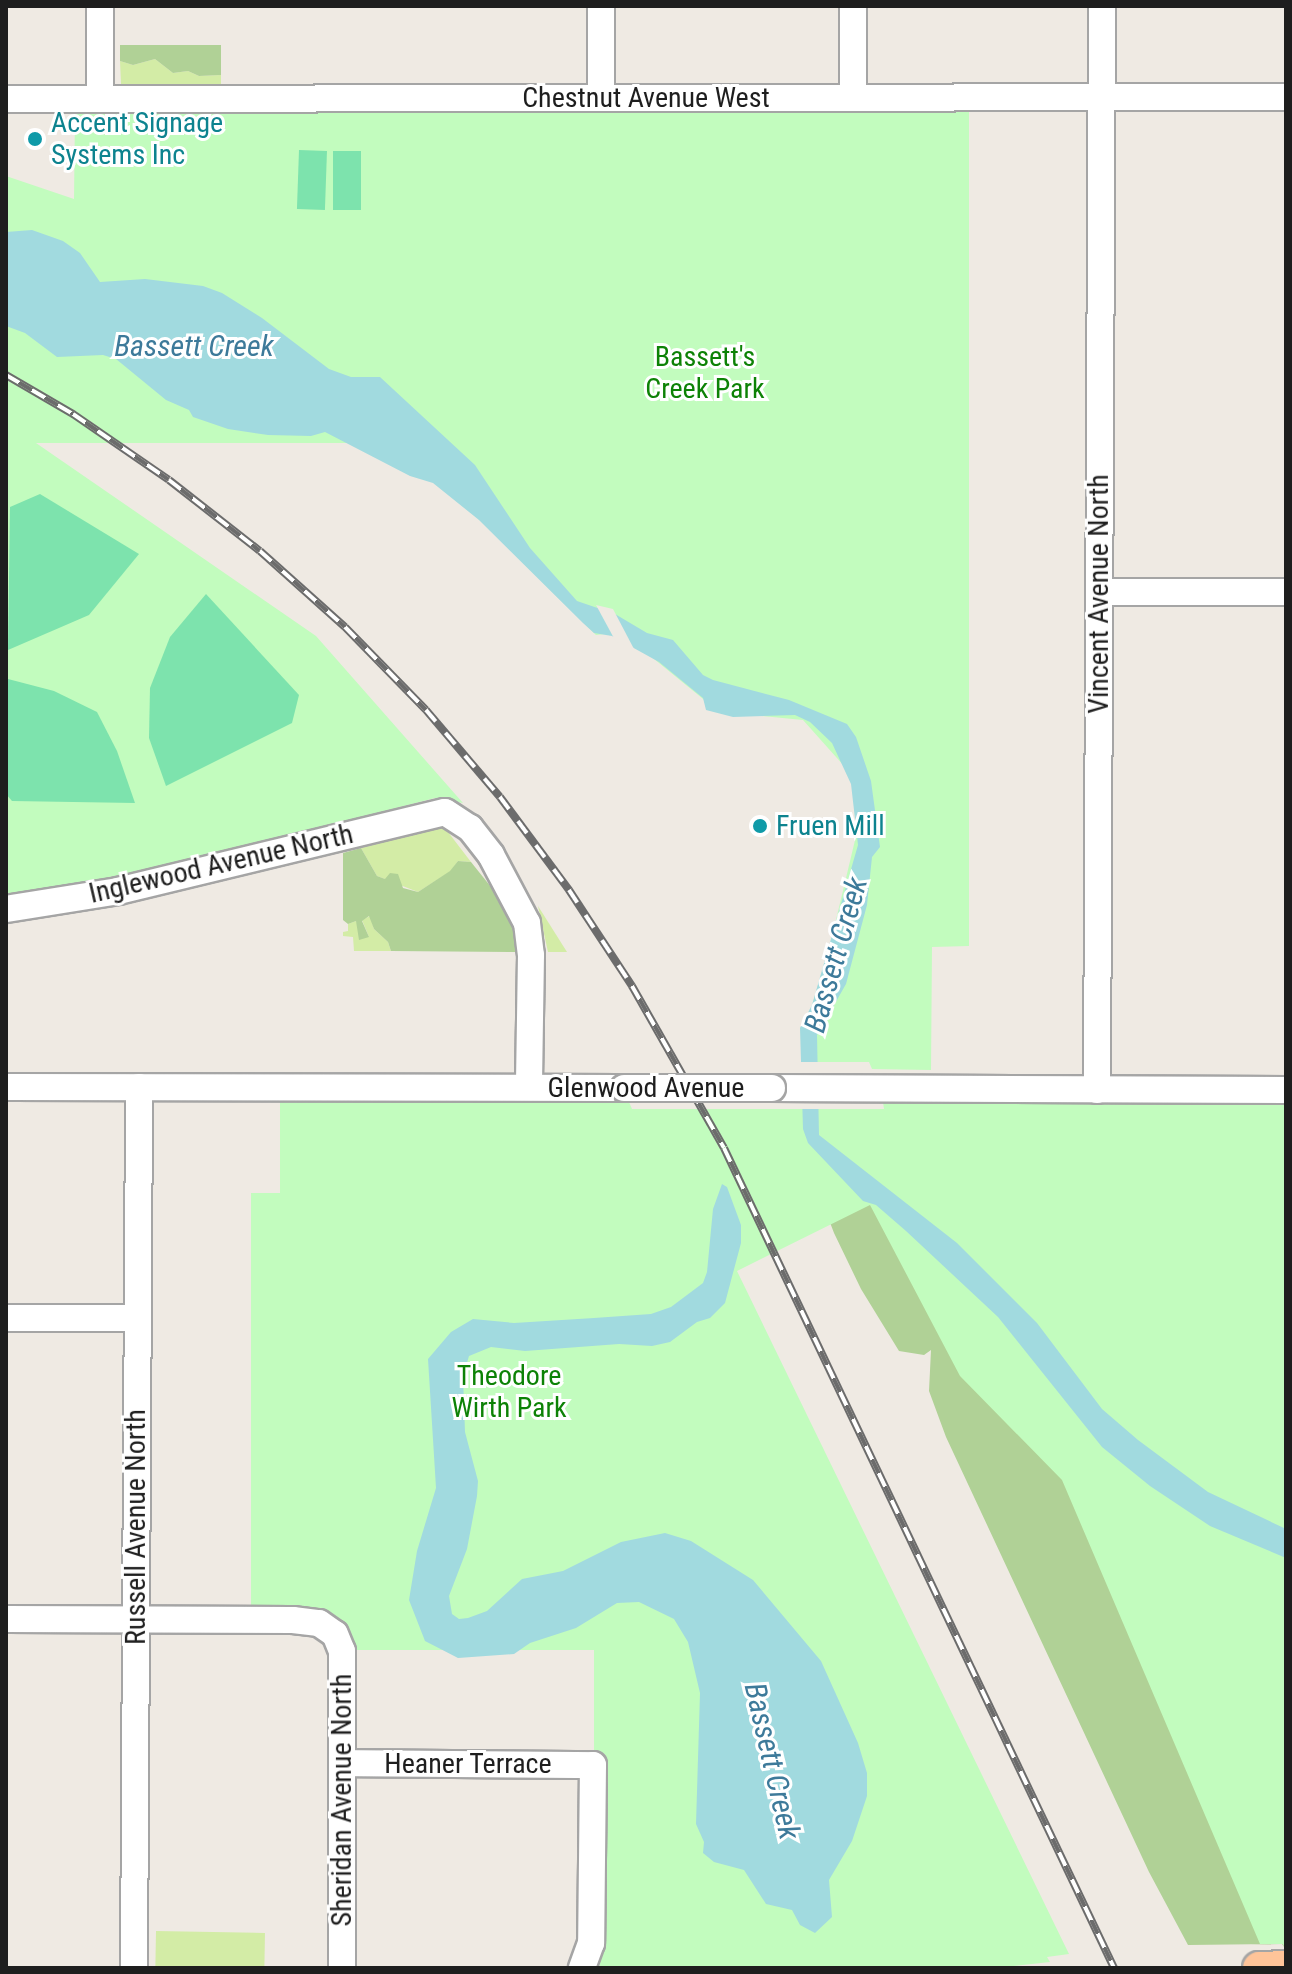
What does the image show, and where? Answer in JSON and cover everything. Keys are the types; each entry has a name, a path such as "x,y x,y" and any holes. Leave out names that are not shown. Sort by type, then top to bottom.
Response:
{"main road":[{"path":"1259,1968 1286,1967"}],"street":[{"path":"100,6 100,99"},
{"path":"601,6 601,98"},
{"path":"853,6 853,97"},
{"name":"Vincent Avenue North","path":"1097,1090 1102,6"},
{"name":"Chestnut Avenue West","path":"6,99 1286,97"},
{"path":"1099,592 1286,592"},
{"name":"Inglewood Avenue North","path":"6,909 118,891 335,840 434,812 456,817 470,828 511,887 527,923 531,955 529,1087"},
{"name":"Glenwood Avenue","path":"6,1087 1286,1090"},
{"name":"Russell Avenue North","path":"134,1968 139,1087"},
{"path":"6,1318 137,1318"},
{"path":"6,1619 136,1620"},
{"name":"Sheridan Avenue North","path":"136,1620 293,1620 319,1623 335,1634 342,1651 342,1968"},
{"name":"Heaner Terrace","path":"343,1763 593,1765 591,1943 582,1968"}],"green space":[{"path":"120,45 221,45 221,75 199,76 188,71 173,73 155,59 133,65 120,61"},
{"path":"155,59 173,73 188,71 199,76 221,75 221,85 121,84 120,61 133,65"},
{"name":"Bassett's Creek Park","path":"969,110 969,946 932,947 931,1070 872,1069 869,1062 806,1062 805,1029 830,945 856,836 853,776 803,720 719,712 621,632 596,635 434,475 359,443 36,443 316,636 463,803 435,798 254,845 93,881 6,895 6,176 74,199 75,113"},
{"path":"299,150 327,151 325,210 297,209"},
{"path":"333,151 361,151 361,210 333,210"},
{"path":"40,494 139,554 89,615 8,650 10,507"},
{"path":"206,594 299,695 292,723 166,786 149,738 150,688 170,637"},
{"path":"8,679 54,691 97,712 117,751 135,803 12,801 6,794"},
{"path":"439,827 448,832 471,862 458,861 451,871 418,892 377,876 361,848"},
{"path":"361,848 377,876 385,879 390,873 398,874 403,888 418,892 450,871 458,861 471,862 511,912 520,952 391,951 388,942 374,929 369,916 362,921 369,937 359,940 356,921 348,924 343,920 343,853"},
{"path":"538,906 567,952 548,952"},
{"path":"370,916 374,929 388,942 391,951 354,951 353,937 343,936 343,932 348,931 348,924 356,921 369,937 362,920"},
{"name":"Theodore Wirth Park","path":"280,1101 629,1102 632,1109 884,1109 883,1102 1286,1104 1286,1950 1283,1944 1260,1944 1062,1480 960,1376 870,1205 737,1271 1069,1954 1047,1957 1050,1962 997,1968 599,1968 603,1945 605,1754 594,1753 594,1650 351,1650 339,1619 322,1609 251,1608 251,1193 280,1193"},
{"path":"827,1189 876,1205 906,1231 1259,1787 1284,1947 1282,1944 1188,1945 1149,1872 946,1437 929,1391 931,1350 924,1355 899,1351 861,1289 834,1233 826,1212"},
{"path":"156,1931 265,1933 264,1968 155,1968"}],"water":[{"name":"Bassett Creek","path":"32,230 63,241 80,253 100,282 145,279 203,286 222,293 262,318 329,369 351,377 380,377 475,465 530,548 577,601 615,614 647,633 673,640 703,675 713,680 789,700 847,724 856,737 871,781 880,847 872,857 867,905 846,984 817,1035 819,1135 957,1243 1037,1323 1102,1409 1138,1440 1208,1492 1286,1529 1286,1558 1210,1526 1150,1486 1102,1447 998,1317 876,1205 863,1201 808,1143 803,1129 800,1028 812,1005 858,845 851,784 832,743 810,722 795,715 733,717 706,710 703,698 659,662 612,636 594,633 479,520 433,483 410,476 325,432 311,436 268,435 228,429 193,417 189,410 166,400 116,359 103,355 57,357 25,333 6,326 6,232"},
{"path":"722,1184 727,1187 741,1225 741,1243 725,1303 710,1318 697,1322 670,1342 652,1346 619,1344 525,1351 491,1347 469,1356 463,1376 465,1432 478,1481 477,1496 467,1549 449,1596 452,1614 459,1619 468,1618 487,1611 522,1579 563,1571 621,1542 665,1533 691,1541 753,1580 821,1661 858,1743 867,1773 867,1796 852,1841 829,1880 832,1917 815,1933 800,1925 792,1910 766,1904 744,1870 714,1862 703,1853 704,1842 696,1824 700,1693 688,1642 674,1619 639,1602 617,1603 576,1628 530,1643 514,1654 458,1658 425,1641 409,1600 417,1551 436,1488 428,1359 451,1332 473,1319 514,1323 651,1314 671,1307 703,1283 707,1272 713,1209"}],"pier":[{"path":"596,605 613,609 634,649 616,642"},
{"path":"798,1062 821,1062 821,1109 798,1109"}],"railway":[{"path":"6,375 73,414 169,480 260,551 345,627 426,710 500,797 569,890 632,986 724,1148 1114,1968"}],"place":[{"name":"Accent Signage Systems Inc","path":"35,139"},
{"name":"Fruen Mill","path":"760,826"}]}
